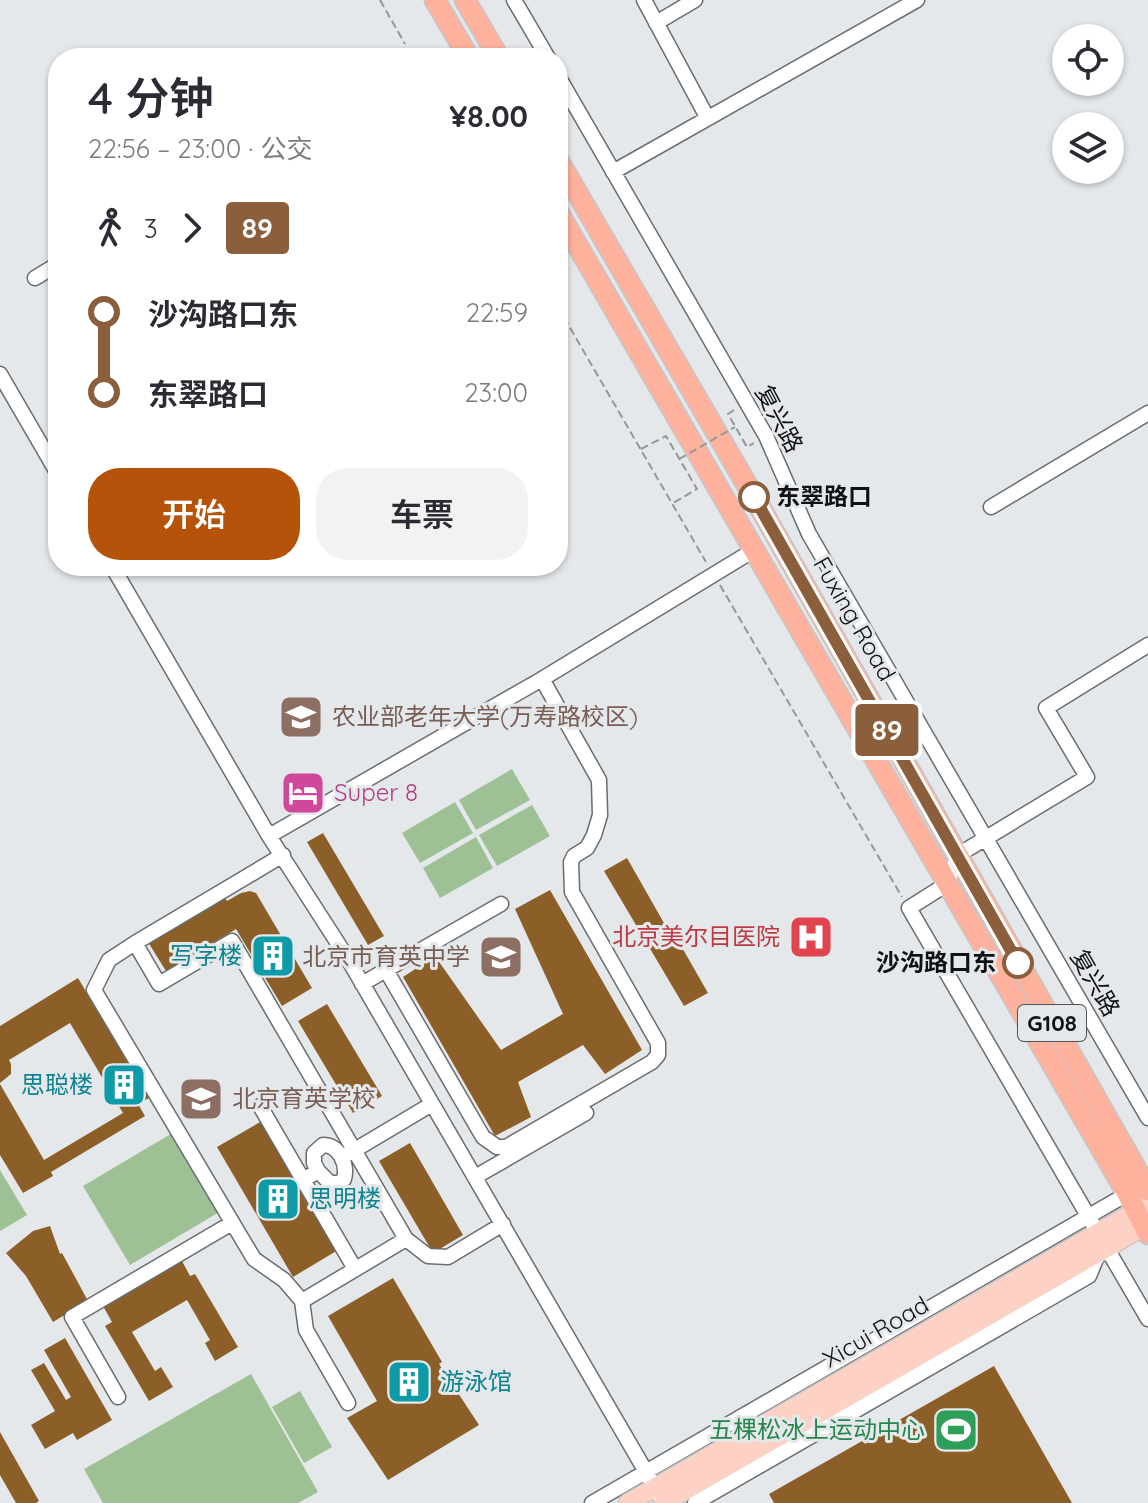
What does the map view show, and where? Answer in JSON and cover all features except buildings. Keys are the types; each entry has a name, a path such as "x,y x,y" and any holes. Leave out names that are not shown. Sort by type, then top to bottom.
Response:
{"highway":[{"path":"435,0 463,48"},
{"path":"465,0 493,48"},
{"name":"Fuxing Road","path":"568,177 958,855 1144,1205"},
{"name":"G108","path":"568,229 947,884 1144,1205"}],"main road":[{"name":"Xicui Road","path":"628,1503 657,1491 1098,1237 1144,1205"}],"street":[{"path":"514,0 542,48"},
{"path":"644,0 707,117"},
{"path":"656,23 695,0"},
{"path":"613,172 917,0"},
{"name":"复兴路","path":"568,93 766,436 809,534 1148,1118"},
{"path":"35,278 48,270"},
{"path":"0,374 48,457"},
{"path":"991,507 1148,413"},
{"path":"269,836 542,679 754,550"},
{"path":"118,576 269,836 362,984 657,1491"},
{"path":"1148,645 1046,708 1087,777 958,855 947,884 909,908 1148,1319"},
{"path":"386,970 483,1137 497,1147 506,1147 652,1062 658,1055 658,1043 572,892 571,862 574,856 587,848 600,815 599,780 542,679"},
{"path":"283,855 109,960 94,990 254,1259 284,1280 302,1301 306,1330 348,1403"},
{"path":"362,984 501,904"},
{"path":"135,943 159,984 232,941 348,1154 406,1239 428,1256 448,1257 503,1224"},
{"path":"348,1154 432,1104"},
{"path":"260,1106 355,1269"},
{"path":"475,1177 586,1113"},
{"path":"330,1146 348,1154 346,1174 339,1183 326,1181 318,1171 313,1156 321,1147 330,1146"},
{"path":"303,1180 318,1171"},
{"path":"118,1397 72,1317 232,1223"},
{"path":"592,1503 657,1491 1098,1237"},
{"path":"695,1503 1089,1276 1098,1237"},
{"path":"302,1301 406,1239"}],"path":[{"path":"380,0 406,48"},
{"path":"568,324 909,908"},
{"path":"728,414 747,447"},
{"path":"679,459 735,427"},
{"path":"641,449 666,436 697,489 672,503"}],"green space":[{"path":"512,769 530,800 476,830 459,800"},
{"path":"455,802 473,833 420,863 402,833"},
{"path":"532,805 550,836 497,866 479,835"},
{"path":"476,837 493,868 440,898 423,868"},
{"path":"174,1132 221,1211 130,1265 83,1186"},
{"path":"0,1170 27,1215 0,1231"},
{"path":"251,1374 318,1492 298,1503 103,1503 84,1469"},
{"path":"300,1391 332,1447 304,1463 272,1407"}],"bus line":[{"name":"89","path":"754,497 1018,963"}],"place":[{"name":"东翠路口","path":"754,497"},
{"name":"农业部老年大学(万寿路校区)","path":"301,717"},
{"name":"Super 8","path":"303,793"},
{"name":"北京美尔目医院","path":"811,937"},
{"name":"写字楼","path":"273,956"},
{"name":"北京市育英中学","path":"501,957"},
{"name":"沙沟路口东","path":"1018,963"},
{"name":"思聪楼","path":"124,1085"},
{"name":"北京育英学校","path":"201,1099"},
{"name":"思明楼","path":"278,1199"},
{"name":"游泳馆","path":"409,1382"},
{"name":"五棵松冰上运动中心","path":"956,1430"}]}
